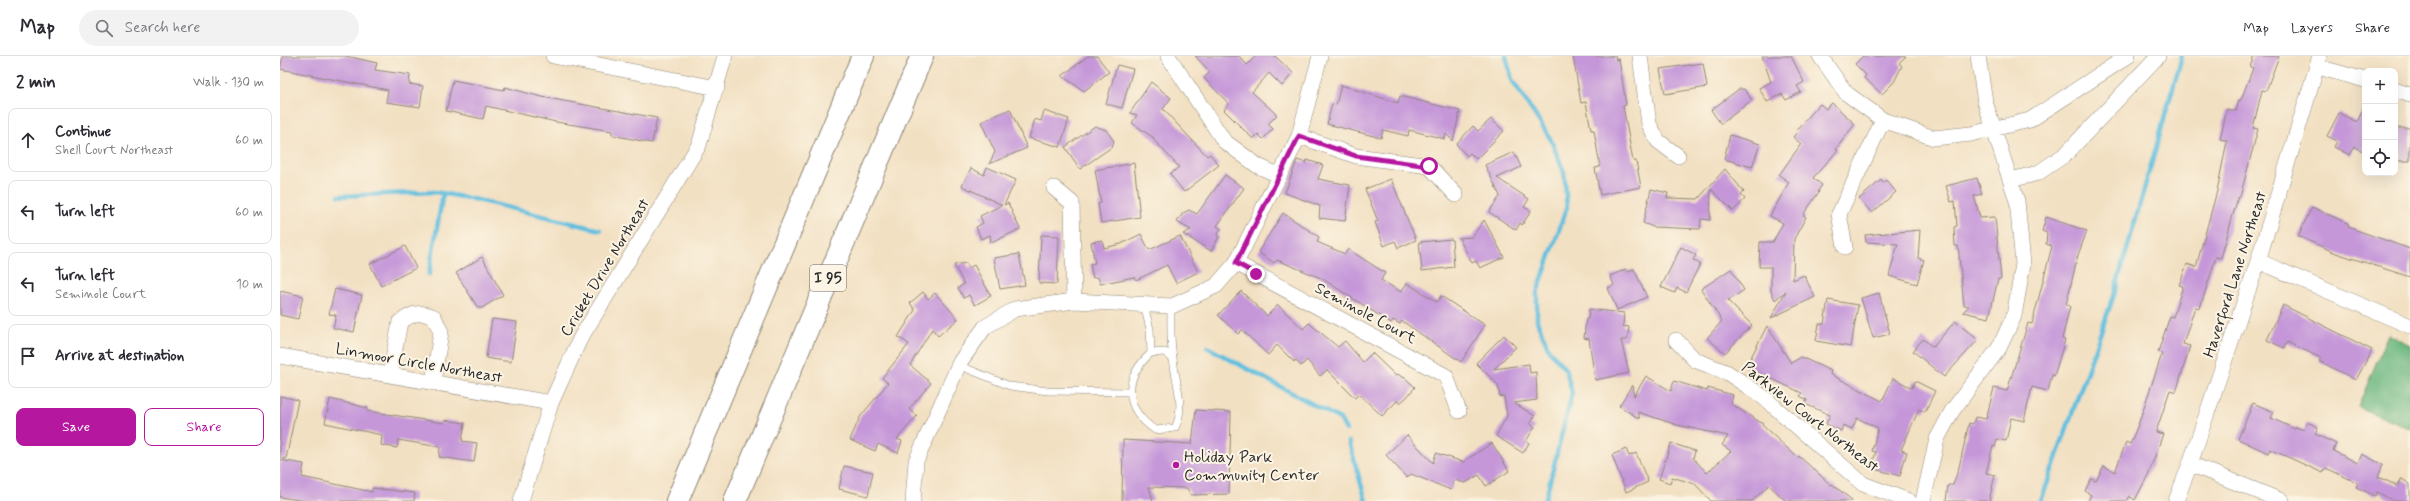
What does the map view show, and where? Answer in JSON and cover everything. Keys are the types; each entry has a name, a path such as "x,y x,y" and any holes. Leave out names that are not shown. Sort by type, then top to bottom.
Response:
{"highway":[{"path":"677,501 863,56"},
{"name":"I 95","path":"735,501 922,56"}],"street":[{"path":"553,56 717,88"},
{"name":"Cricket Drive Northeast","path":"522,501 552,403 580,339 699,145 717,88 725,56"},
{"path":"1168,56 1224,141 1258,166 1278,175"},
{"path":"913,501 916,461 958,365 985,327 1015,309 1074,301 1171,306 1216,286 1236,263 1278,175 1299,136 1321,62 1320,56"},
{"path":"1640,56 1649,124 1658,141 1678,156"},
{"path":"1820,56 1846,93 1883,120 1934,138 1994,130 2030,120 2128,56"},
{"path":"1923,501 1937,439 1952,410 1999,348 2014,316 2023,264 2016,201 2011,180 1985,102 1978,56"},
{"path":"2011,180 2038,173 2066,154 2158,56"},
{"path":"2319,61 2362,79"},
{"name":"Haverford Lane Northeast","path":"2176,501 2190,464 2258,261 2319,61"},
{"path":"2398,91 2410,95"},
{"path":"1845,247 1839,214 1883,120"},
{"path":"1299,136 1356,156 1429,166 1456,195"},
{"path":"1054,188 1072,203 1074,301"},
{"path":"2258,261 2410,326"},
{"name":"Seminole Court","path":"1236,263 1446,376 1460,411"},
{"path":"390,375 400,322 417,313 425,313 434,317 442,332 434,383"},
{"name":"Parkview Court Northeast","path":"1676,340 1696,360 1728,373 1762,396 1863,484 1909,501"},
{"name":"Linmoor Circle Northeast","path":"280,356 552,403"},
{"path":"2190,464 2282,501"}],"lane":[{"path":"1144,304 1150,329 1151,353"},
{"path":"1171,306 1173,359 1180,402 1179,419 1175,428 1155,430 1145,423 1136,410 1129,386 1138,364 1151,353 1165,352 1173,359"},
{"path":"958,365 1010,386 1048,391 1131,392"}],"green space":[{"path":"2388,334 2410,345 2410,429 2358,407"}],"building":[{"path":"283,56 346,56 377,63 375,70 410,75 409,84 423,86 420,107 386,102 388,90 280,69"},
{"path":"1088,56 1097,56 1109,72 1084,91 1062,76"},
{"path":"1195,56 1239,56 1247,65 1256,56 1275,56 1293,73 1282,86 1269,73 1252,92 1277,115 1268,124 1273,129 1263,139 1258,134 1253,139 1224,110 1229,104 1204,78 1210,72"},
{"path":"1573,56 1615,56 1616,60 1619,59 1626,105 1623,106 1633,161 1636,161 1641,187 1600,195 1595,168 1600,167 1594,130 1591,130 1586,102 1581,103"},
{"path":"1762,56 1791,56 1804,82 1797,86 1801,92 1786,100 1782,94 1767,102 1759,88 1771,82"},
{"path":"1863,56 1906,56 1899,63 1902,66 1894,82 1882,94 1864,78 1866,75 1855,64"},
{"path":"2254,56 2279,56 2266,91 2262,90 2253,128 2258,129 2240,197 2238,197 2221,258 2216,257 2200,308 2195,307 2183,344 2190,346 2176,392 2170,390 2156,432 2163,434 2148,475 2135,500 2129,496 2126,501 2088,501 2091,495 2085,491 2091,479 2096,481 2104,466 2115,472 2126,442 2130,444 2138,425 2162,354 2158,352 2170,316 2173,317 2183,286 2179,285 2187,264 2196,267 2217,191 2227,141 2220,139 2227,109 2236,111 2239,100 2241,100 2253,68 2250,67"},
{"path":"1703,63 1707,87 1665,94 1660,69"},
{"path":"1117,65 1133,69 1122,108 1106,104"},
{"path":"453,80 504,90 505,87 542,97 657,118 652,143 612,135 612,131 556,122 486,106 483,119 446,111"},
{"path":"1151,82 1171,98 1163,109 1207,156 1210,154 1219,165 1184,192 1170,174 1179,167 1153,139 1154,138 1132,123 1137,115 1130,113"},
{"path":"1341,85 1398,103 1400,96 1460,111 1453,141 1446,134 1445,139 1409,130 1408,136 1383,130 1381,138 1327,124 1332,104 1336,105"},
{"path":"1739,89 1744,89 1752,100 1721,124 1711,110"},
{"path":"1832,103 1855,124 1836,149 1838,150 1813,178 1822,185 1818,191 1819,192 1803,215 1806,217 1794,239 1793,280 1804,275 1815,297 1771,318 1786,291 1775,300 1771,291 1771,267 1759,267 1760,242 1773,242 1783,223 1770,216 1789,182 1779,175 1801,144 1793,137 1797,132 1796,131 1820,104 1826,109"},
{"path":"1010,109 1027,148 989,164 995,152 981,122"},
{"path":"1044,111 1069,119 1060,147 1029,138 1035,119 1041,121"},
{"path":"2362,111 2362,151 2354,147 2350,155 2334,147 2337,141 2327,136 2339,113 2357,122"},
{"path":"1491,119 1504,131 1476,159 1470,153 1467,156 1456,144 1473,126 1478,131"},
{"path":"1095,126 1106,130 1114,141 1112,147 1080,169 1065,147"},
{"path":"2398,128 2410,128 2410,161 2398,161"},
{"path":"1730,135 1760,144 1752,167 1724,159"},
{"path":"1514,152 1521,167 1497,178 1529,199 1524,207 1531,211 1522,225 1520,223 1516,230 1489,212 1500,196 1485,165"},
{"path":"1297,160 1306,163 1307,160 1323,165 1318,179 1350,185 1345,221 1319,218 1320,206 1285,193"},
{"path":"1134,163 1140,217 1101,223 1098,204 1101,203 1095,170"},
{"path":"987,167 1016,180 1004,205 1008,203 1020,229 991,243 990,235 981,239 976,227 983,223 980,216 1002,205 962,186 971,168 984,175"},
{"path":"1725,169 1744,192 1741,195 1745,199 1733,211 1711,189 1710,220 1701,219 1700,229 1653,227 1643,223 1651,189 1668,193 1667,198 1698,199"},
{"path":"1225,175 1244,188 1217,226 1221,229 1217,235 1219,237 1211,251 1183,234 1191,230 1177,222 1183,213 1189,210 1197,214"},
{"path":"1977,178 1982,194 1974,196 1980,218 1995,217 2001,279 1998,279 1989,318 1963,312 1969,306 1964,305 1958,246 1955,246 1954,227 1957,226 1955,201 1951,202 1946,186"},
{"path":"1391,179 1416,240 1398,248 1395,241 1384,246 1375,222 1378,221 1365,189"},
{"path":"1881,180 1883,183 1886,180 1896,192 1872,213 1859,199"},
{"path":"2312,207 2349,224 2348,227 2410,249 2410,277 2336,253 2298,236"},
{"path":"1283,213 1319,237 1317,242 1345,254 1348,249 1385,273 1381,280 1401,292 1407,283 1437,302 1441,296 1485,325 1461,362 1402,321 1400,324 1393,320 1391,323 1321,278 1277,260 1274,263 1258,252"},
{"path":"2046,217 2087,231 2078,255 2066,305 2070,306 2062,339 2065,340 2054,376 2052,375 2048,391 2032,387 2024,421 2011,418 2006,441 1997,439 1995,447 1993,446 1986,473 1995,475 1989,501 1946,501 1948,485 1953,485 1959,467 1969,423 1973,424 1975,417 1986,419 1994,388 2007,391 2028,323 2032,324 2052,246 2046,244 2047,233 2042,231"},
{"path":"1484,220 1504,257 1480,268 1476,261 1472,263 1459,238 1472,237"},
{"path":"1920,230 1918,258 1924,260 1917,284 1889,276 1898,244 1866,242 1865,235"},
{"path":"1141,234 1149,250 1180,236 1198,272 1176,283 1167,265 1136,280 1134,277 1100,284 1098,277 1093,278 1090,264 1095,263 1091,242 1102,240 1104,248 1121,244"},
{"path":"1041,235 1059,236 1057,284 1039,283"},
{"path":"1452,239 1454,267 1422,271 1419,242"},
{"path":"405,246 416,268 381,286 370,264"},
{"path":"1681,247 1696,255 1693,260 1700,264 1686,292 1677,288 1675,293 1661,287"},
{"path":"1019,254 1025,285 1000,289 994,258"},
{"path":"482,257 503,295 482,308 478,308 456,273"},
{"path":"966,263 969,268 974,265 991,296 975,305 969,295 964,298 958,288 964,284 954,265"},
{"path":"1626,269 1627,272 1634,269 1647,297 1617,310 1608,288 1614,285 1610,276"},
{"path":"1731,269 1744,290 1728,301 1752,325 1725,353 1707,338 1722,321 1701,289"},
{"path":"335,289 362,295 354,332 333,328 336,315 329,314"},
{"path":"280,291 303,296 298,319 280,315"},
{"path":"1241,291 1267,316 1278,305 1303,329 1309,323 1338,347 1345,341 1363,362 1372,353 1396,376 1398,374 1403,378 1404,377 1415,387 1407,397 1400,403 1397,401 1382,416 1359,394 1355,398 1327,370 1320,376 1307,360 1301,366 1295,360 1294,362 1277,345 1268,355 1242,330 1238,334 1218,315"},
{"path":"923,292 928,299 935,293 958,319 938,336 932,329 910,365 931,383 909,409 917,416 897,439 902,441 898,453 878,444 875,451 850,440 860,417 888,383 882,378 909,344 898,337 915,310 910,303"},
{"path":"1879,293 1890,334 1873,338 1861,298"},
{"path":"1828,300 1858,305 1851,347 1816,341 1819,324 1824,324"},
{"path":"2283,305 2372,350 2356,380 2319,361 2321,358 2287,342 2284,348 2267,340"},
{"path":"1589,309 1624,313 1623,326 1629,327 1627,340 1621,340 1629,373 1595,380 1589,339 1584,338 1586,319 1588,319"},
{"path":"492,319 517,322 511,362 486,358"},
{"path":"1955,321 1978,340 1944,377 1913,351 1923,339 1933,347"},
{"path":"1767,326 1791,363 1801,357 1831,371 1830,374 1882,401 1893,378 1912,388 1915,381 1935,391 1925,412 1919,409 1901,450 1907,452 1900,476 1871,468 1876,452 1872,451 1878,428 1857,418 1852,429 1843,425 1841,431 1826,424 1830,415 1805,404 1807,400 1800,396 1802,393 1746,367"},
{"path":"1504,335 1516,347 1494,369 1529,364 1530,373 1536,372 1537,400 1514,403 1535,416 1530,424 1535,427 1526,441 1529,443 1523,453 1496,436 1507,416 1504,396 1500,397 1498,385 1476,363"},
{"path":"1646,376 1671,391 1674,381 1707,391 1708,388 1733,395 1731,404 1763,424 1762,425 1798,458 1799,456 1831,485 1832,484 1853,501 1786,501 1769,485 1752,501 1711,501 1695,484 1672,477 1670,483 1659,479 1671,443 1695,451 1693,458 1707,473 1731,451 1722,445 1728,436 1677,425 1638,412 1640,419 1619,406 1632,385 1634,396"},
{"path":"280,396 298,400 286,459 280,458"},
{"path":"330,399 368,408 367,411 444,423 445,420 465,423 462,441 477,443 474,462 439,457 440,447 398,440 397,448 381,445 382,435 325,423"},
{"path":"2253,403 2274,412 2271,418 2295,429 2296,427 2304,430 2307,422 2318,427 2315,434 2336,444 2333,451 2358,463 2362,454 2383,465 2378,477 2398,486 2402,479 2410,484 2410,501 2394,501 2377,492 2375,496 2356,487 2358,483 2326,468 2323,473 2270,449 2268,453 2238,439"},
{"name":"Holiday Park Community Center","path":"1196,410 1231,412 1229,494 1191,495 1187,488 1149,487 1153,501 1122,501 1123,440 1192,444"},
{"path":"1407,435 1433,463 1436,453 1463,462 1492,443 1509,471 1486,486 1479,475 1465,483 1454,480 1451,490 1411,474 1407,478 1386,455"},
{"path":"1626,449 1629,456 1636,453 1648,482 1626,492 1612,455"},
{"path":"280,460 304,464 302,477 372,492 372,488 415,493 414,501 305,501 280,497"},
{"path":"844,466 873,472 868,496 839,489"}],"waterway":[{"path":"1506,56 1512,80 1550,138 1564,172 1567,207 1537,293 1537,321 1549,350 1566,370 1572,393 1545,501"},
{"path":"2041,501 2114,295 2182,56"},
{"path":"339,196 435,192 473,199 600,230"},
{"path":"429,274 443,193"},
{"path":"1207,347 1340,419 1346,430"},
{"path":"1349,442 1366,501"}],"place":[{"name":"Holiday Park Community Center","path":"1176,465"}],"route":[{"path":"1256,274 1236,263 1278,175 1299,136 1356,156 1429,166"}]}
